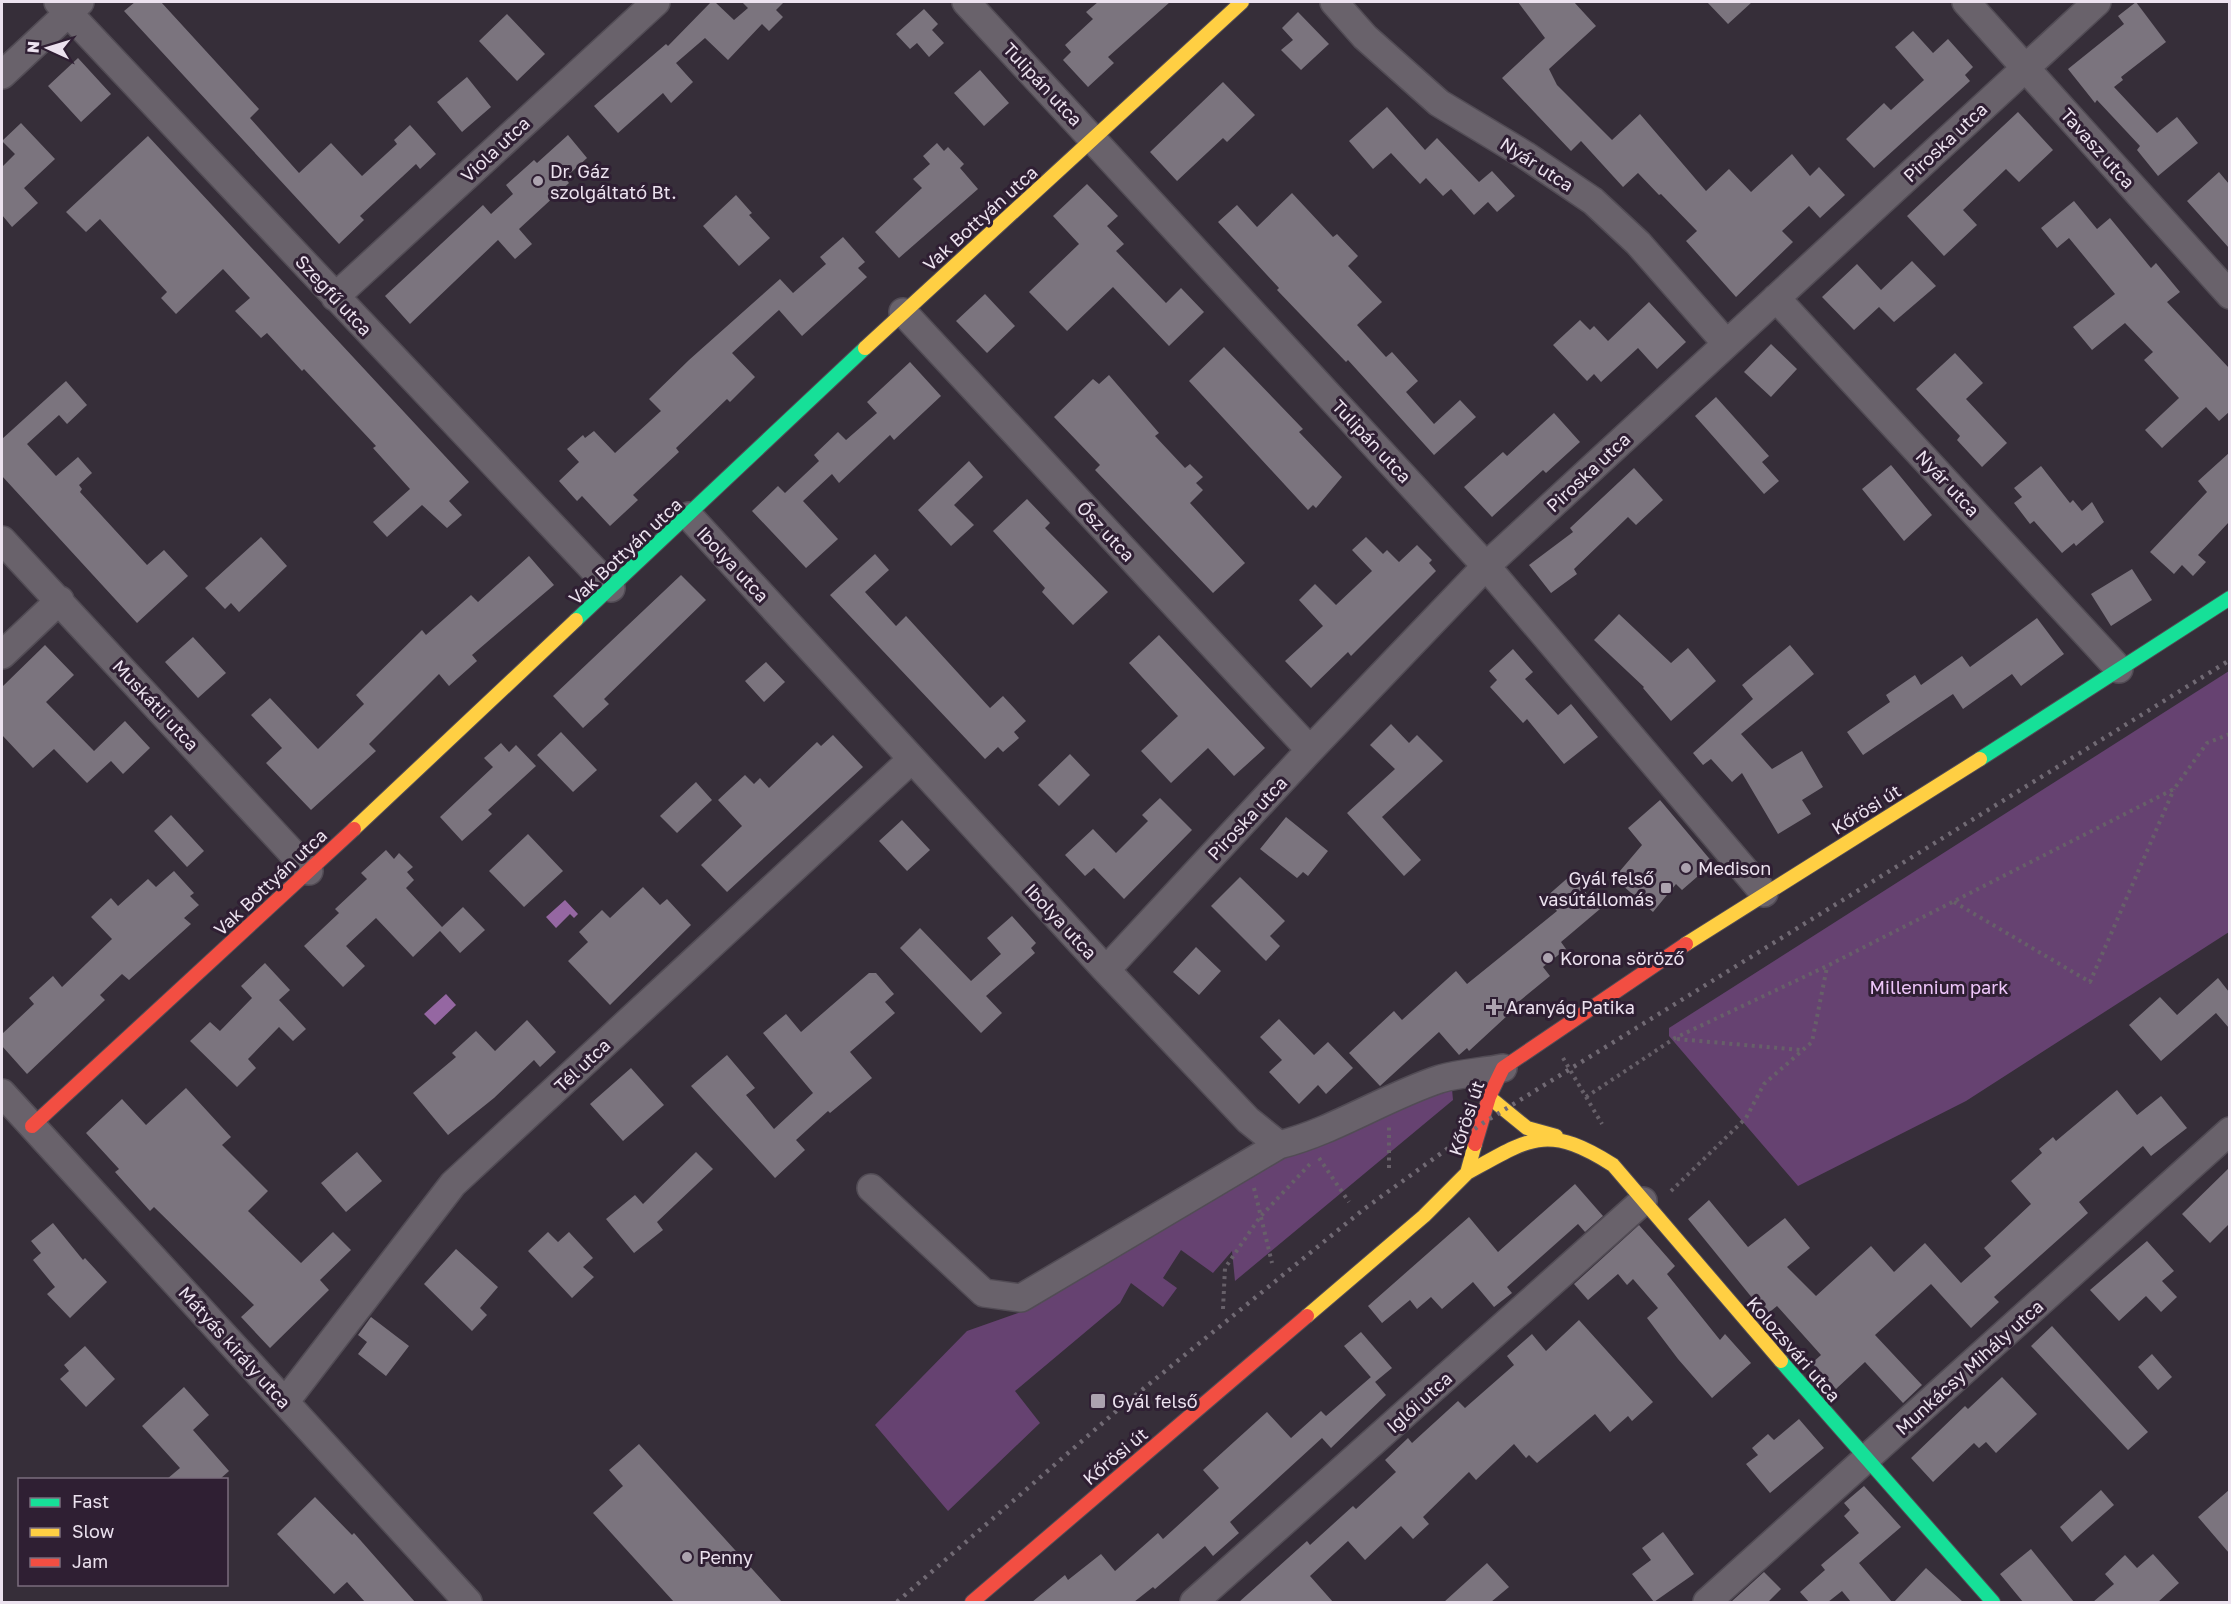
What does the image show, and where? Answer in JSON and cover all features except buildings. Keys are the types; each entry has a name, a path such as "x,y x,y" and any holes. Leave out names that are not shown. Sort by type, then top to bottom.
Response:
{"street":[{"name":"Viola utca","path":"335,297 656,2"},
{"name":"Tulipán utca","path":"966,2 1486,566 1764,893"},
{"name":"Vak Bottyán utca","path":"32,1126 689,516 903,312 1242,2"},
{"name":"Nyár utca","path":"1334,2 1365,38 1439,103 1525,155 1593,201 1638,243 1726,343"},
{"name":"Tavasz utca","path":"1966,2 2229,295"},
{"name":"Piroska utca","path":"1106,970 1310,750 1486,566 2097,2"},
{"name":"Szegfű utca","path":"69,5 335,297 611,588"},
{"path":"2,75 69,5"},
{"name":"Nyár utca","path":"1776,298 2119,669"},
{"name":"Ősz utca","path":"903,312 1310,750"},
{"name":"Ibolya utca","path":"689,516 1106,970 1248,1120 1279,1145"},
{"name":"Muskátli utca","path":"2,540 309,871"},
{"name":"Kőrösi út","path":"972,1602 1378,1257 1467,1173 1488,1097 1503,1068 1550,1034 1764,893 1941,785 2229,598"},
{"path":"2,655 60,600"},
{"name":"Tél utca","path":"285,1402 453,1184 912,759"},
{"path":"871,1188 984,1293 1021,1298 1279,1145 1307,1137 1350,1116 1441,1079 1503,1068"},
{"name":"Mátyás király utca","path":"2,1093 468,1602"},
{"name":"Kolozsvári utca","path":"1488,1097 1527,1128 1584,1145 1612,1166 1867,1461 1993,1602"},
{"name":"Munkácsy Mihály utca","path":"1707,1602 1867,1461 2229,1131"},
{"path":"1467,1173 1525,1143 1556,1136"},
{"name":"Iglói utca","path":"1194,1602 1647,1205"}],"path":[{"path":"1953,901 2090,982 2174,789 2207,743 2229,734"},
{"path":"1586,1097 1675,1038 1827,966 2174,789"},
{"path":"1647,1205 1746,1118 1764,1084 1812,1042 1827,966"},
{"path":"1675,1038 1802,1050"},
{"path":"1389,1101 1389,1168"},
{"path":"1222,1309 1225,1268 1260,1217 1324,1148"},
{"path":"1317,1156 1349,1202"},
{"path":"1249,1163 1272,1263"}],"green space":[{"name":"Millennium park","path":"2229,671 2229,932 1966,1101 1798,1186 1669,1036 1669,1028"},
{"path":"1452,1089 1453,1100 1235,1281 1232,1251 1213,1273 1181,1250 1163,1278 1177,1288 1163,1307 1131,1283 1120,1303 1015,1391 1040,1423 948,1511 875,1425 967,1331 1032,1308 1088,1266 1266,1163 1431,1092"}],"shaded area":[{"path":"565,900 578,914 574,918 570,914 556,928 546,917"},
{"path":"446,994 456,1005 435,1025 424,1014"}],"railway":[{"path":"897,1602 1121,1407 1364,1209 1483,1123 2230,660"}],"traffic: fast":[{"path":"576,620 865,348"},
{"path":"1980,759 2230,598"},
{"path":"1781,1361 1993,1602"}],"traffic: slow":[{"path":"865,348 1242,2"},
{"path":"354,829 576,620"},
{"path":"1686,944 1980,759"},
{"path":"1489,1097 1527,1128 1556,1136"},
{"path":"1467,1173 1507,1151 1539,1140 1554,1140 1571,1144 1613,1165 1781,1361"},
{"path":"1307,1316 1424,1216 1467,1173 1475,1144"}],"traffic: jam":[{"path":"32,1126 354,829"},
{"path":"1475,1144 1489,1097 1503,1068 1686,944"},
{"path":"972,1602 1307,1316"}],"place":[{"name":"Dr. Gáz szolgáltató Bt.","path":"538,181"},
{"name":"Medison","path":"1686,868"},
{"name":"Gyál felső vasútállomás","path":"1666,888"},
{"name":"Korona söröző","path":"1548,958"},
{"name":"Aranyág Patika","path":"1494,1007"},
{"name":"Gyál felső","path":"1098,1401"},
{"name":"Penny","path":"687,1557"}]}
